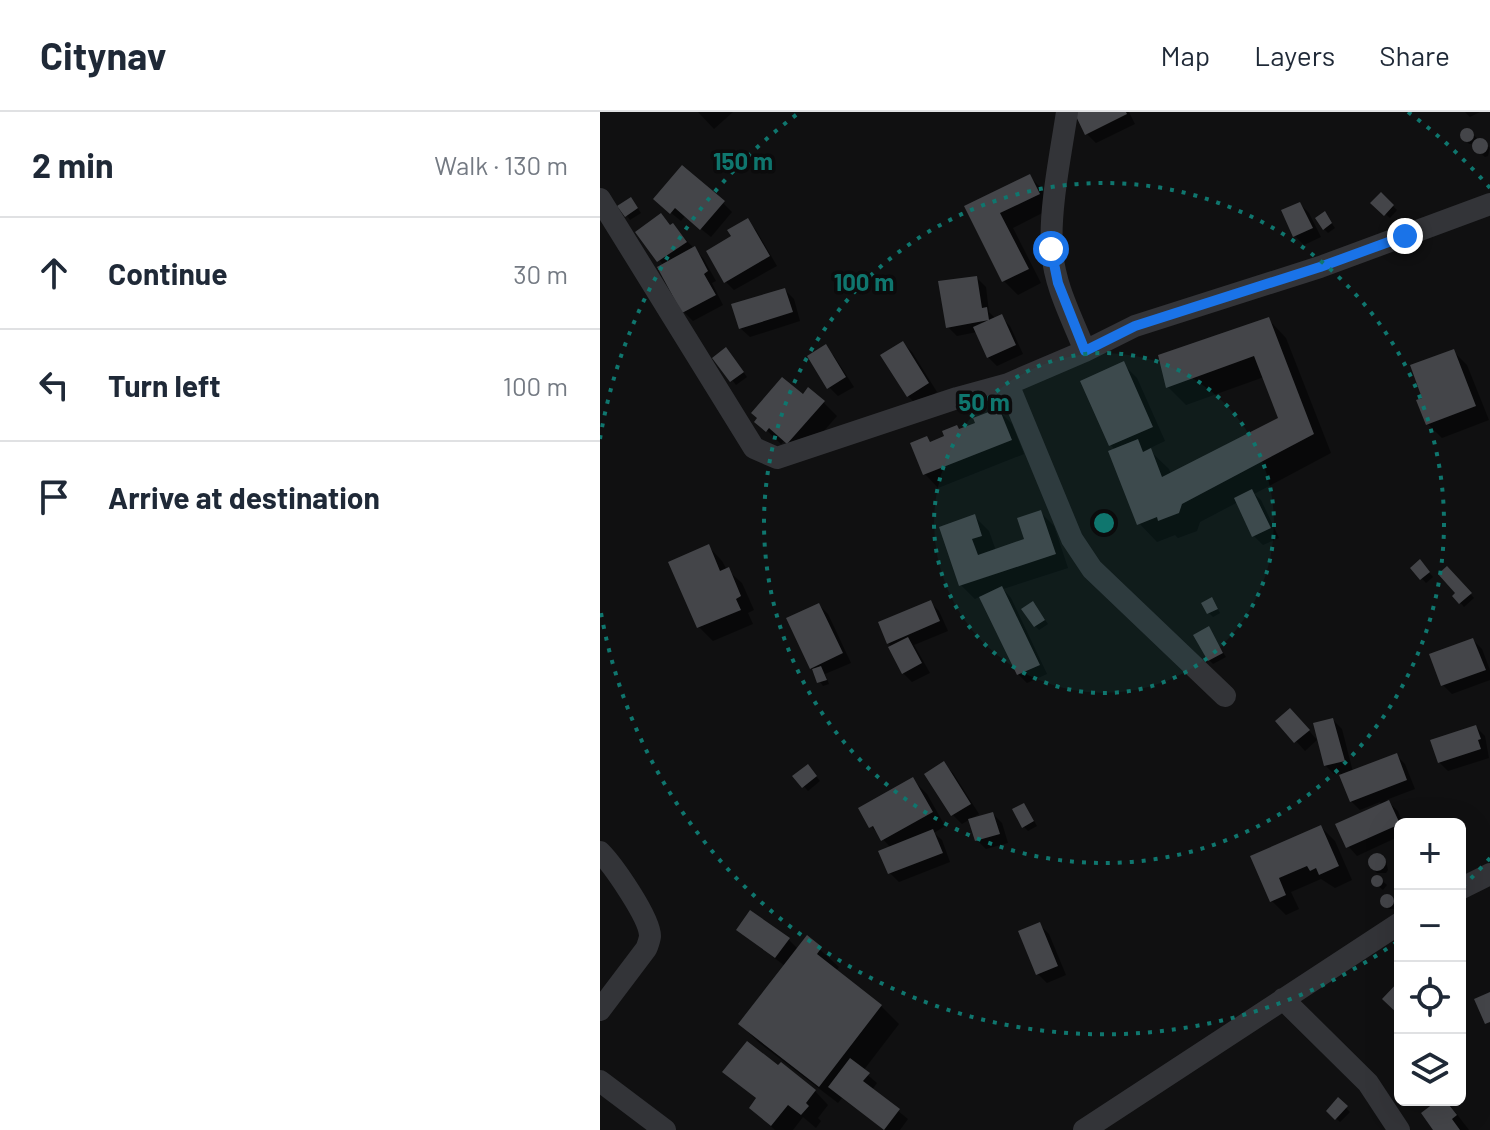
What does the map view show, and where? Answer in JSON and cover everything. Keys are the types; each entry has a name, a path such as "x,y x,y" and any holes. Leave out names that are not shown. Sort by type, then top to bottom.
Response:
{"street":[{"path":"1067,112 1051,249 1058,283 1085,351"},
{"path":"600,199 754,448 777,458 1008,384 1135,326 1320,267 1490,204"},
{"path":"1008,384 1072,539 1092,569 1225,696"},
{"path":"600,852 613,865 647,924 650,937 646,949 600,1010"},
{"path":"1466,886 1490,874"},
{"path":"1084,1130 1394,927"},
{"path":"1283,999 1368,1083 1399,1130"},
{"path":"600,1081 665,1130"}],"building":[{"path":"1074,112 1126,112 1127,114 1085,135"},
{"path":"1467,128 1474,135 1467,142 1460,135"},
{"path":"1480,138 1486,140 1486,152 1480,154 1474,152 1472,146 1474,140"},
{"path":"682,165 725,201 700,230 675,208 670,214 653,199"},
{"path":"1030,174 1040,194 1000,213 1029,269 1002,282 964,206"},
{"path":"1381,192 1394,205 1384,216 1370,203"},
{"path":"631,197 638,208 625,217 617,206"},
{"path":"1300,202 1313,228 1293,237 1281,210"},
{"path":"1325,211 1332,223 1323,230 1315,218"},
{"path":"661,213 687,242 657,262 635,232"},
{"path":"748,218 770,256 724,283 706,251 731,236 727,230"},
{"path":"695,246 708,271 704,274 716,295 682,313 657,267"},
{"path":"977,276 982,308 987,307 989,320 946,328 938,281"},
{"path":"785,288 793,312 739,329 731,304"},
{"path":"1002,314 1016,345 987,358 973,327"},
{"path":"1269,317 1314,434 1182,504 1179,513 1137,525 1108,451 1138,439 1143,452 1151,448 1162,477 1278,418 1254,356 1166,388 1158,355"},
{"path":"903,341 929,383 907,397 880,355"},
{"path":"826,344 846,377 827,389 807,356"},
{"path":"726,347 744,372 730,382 712,358"},
{"path":"1454,349 1476,406 1426,425 1416,400 1422,398 1410,365"},
{"path":"1124,361 1153,427 1109,446 1080,381"},
{"path":"782,377 803,394 808,387 825,401 787,444 769,428 766,432 754,422 757,418 751,413"},
{"path":"999,408 1012,440 923,475 910,443 927,436 930,442 944,436 942,431 975,423 973,418"},
{"path":"1252,489 1271,528 1252,537 1234,498"},
{"path":"1041,510 1056,554 959,586 939,527 975,514 982,536 972,539 978,555 1024,539 1017,518"},
{"path":"709,544 720,571 729,567 741,596 736,599 741,610 697,628 668,562"},
{"path":"1420,559 1430,572 1420,580 1410,568"},
{"path":"1447,566 1472,593 1459,604 1452,596 1455,593 1438,574"},
{"path":"1002,586 1040,665 1017,675 979,597"},
{"path":"1212,597 1218,609 1207,614 1201,603"},
{"path":"931,600 940,621 887,644 878,622"},
{"path":"1033,601 1045,620 1034,627 1021,609"},
{"path":"819,603 843,653 810,669 786,618"},
{"path":"1209,626 1223,653 1208,661 1193,635"},
{"path":"908,637 922,663 902,674 888,647"},
{"path":"1473,638 1486,670 1441,686 1429,654"},
{"path":"821,666 827,680 817,683 812,669"},
{"path":"1290,708 1310,730 1294,743 1275,721"},
{"path":"1333,718 1345,761 1324,766 1313,723"},
{"path":"1476,725 1481,749 1438,763 1430,740"},
{"path":"1397,753 1407,780 1350,802 1339,775"},
{"path":"944,761 971,804 951,816 924,774"},
{"path":"808,764 817,776 802,788 792,776"},
{"path":"913,777 933,812 881,841 873,826 869,828 858,808"},
{"path":"1389,800 1397,818 1394,818 1394,827 1346,848 1335,824"},
{"path":"1024,803 1034,821 1022,828 1012,809"},
{"path":"993,812 1000,834 975,841 968,819"},
{"path":"1321,825 1339,866 1319,875 1316,868 1310,871 1307,866 1279,878 1286,895 1270,902 1250,856"},
{"path":"933,829 943,853 888,874 878,851"},
{"path":"1377,853 1386,862 1377,871 1368,862"},
{"path":"1377,875 1383,881 1377,887 1371,881"},
{"path":"1382,896 1392,896 1392,906 1382,906"},
{"path":"750,910 790,938 775,958 736,930"},
{"path":"1040,922 1058,966 1036,975 1018,931"},
{"path":"807,935 822,947 817,954 882,1005 819,1087 738,1024"},
{"path":"1394,986 1394,1010 1382,999"},
{"path":"1490,992 1490,1022 1485,1024 1474,999"},
{"path":"747,1041 778,1065 781,1062 816,1090 801,1115 788,1105 771,1126 749,1108 756,1098 722,1072"},
{"path":"850,1058 870,1073 863,1081 900,1109 884,1130 828,1087"},
{"path":"1338,1097 1348,1106 1335,1120 1326,1111"},
{"path":"1430,1106 1450,1106 1457,1115 1452,1119 1460,1130 1433,1130 1421,1113"}],"route":[{"path":"1051,249 1058,283 1085,351 1135,326 1320,267 1405,236"}]}
